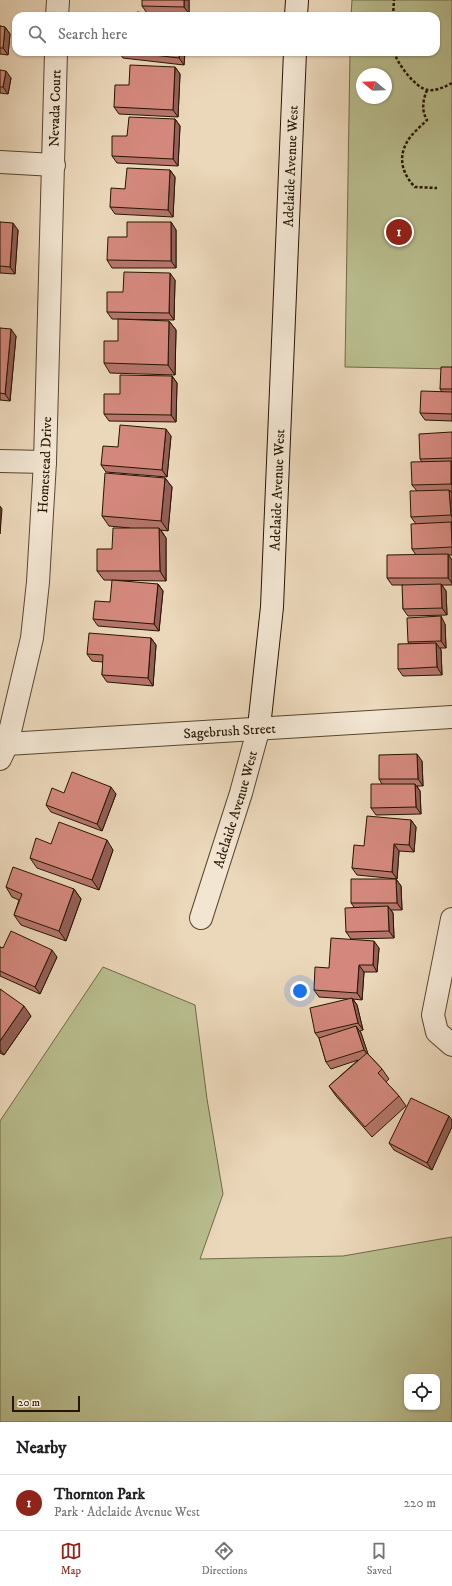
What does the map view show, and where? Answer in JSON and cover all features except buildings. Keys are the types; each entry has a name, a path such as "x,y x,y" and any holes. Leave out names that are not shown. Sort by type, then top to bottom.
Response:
{"street":[{"path":"296,12 297,0"},
{"name":"Nevada Court","path":"54,165 56,56"},
{"name":"Adelaide Avenue West","path":"202,918 242,793 259,727 272,607 295,56"},
{"path":"0,162 54,165"},
{"name":"Homestead Drive","path":"3,752 32,638 38,582 45,462 54,165"},
{"path":"0,460 45,462"},
{"name":"Sagebrush Street","path":"3,752 259,727 311,726 452,716"},
{"path":"452,919 433,1015 437,1032 452,1045"}],"path":[{"path":"393,12 394,0"},
{"path":"396,56 399,63 412,79 427,90 442,89 452,83"},
{"path":"427,90 424,97 423,106 426,120 406,143 403,152 402,164 404,173 415,187 437,188"}],"green space":[{"path":"352,0 452,0 452,369 345,367 350,56 440,56 440,12 351,12"},
{"path":"103,967 195,1005 207,1099 223,1194 200,1259 343,1256 452,1237 452,1422 0,1422 0,1121"}],"place":[{"name":"Thornton Park","path":"399,232"}]}
